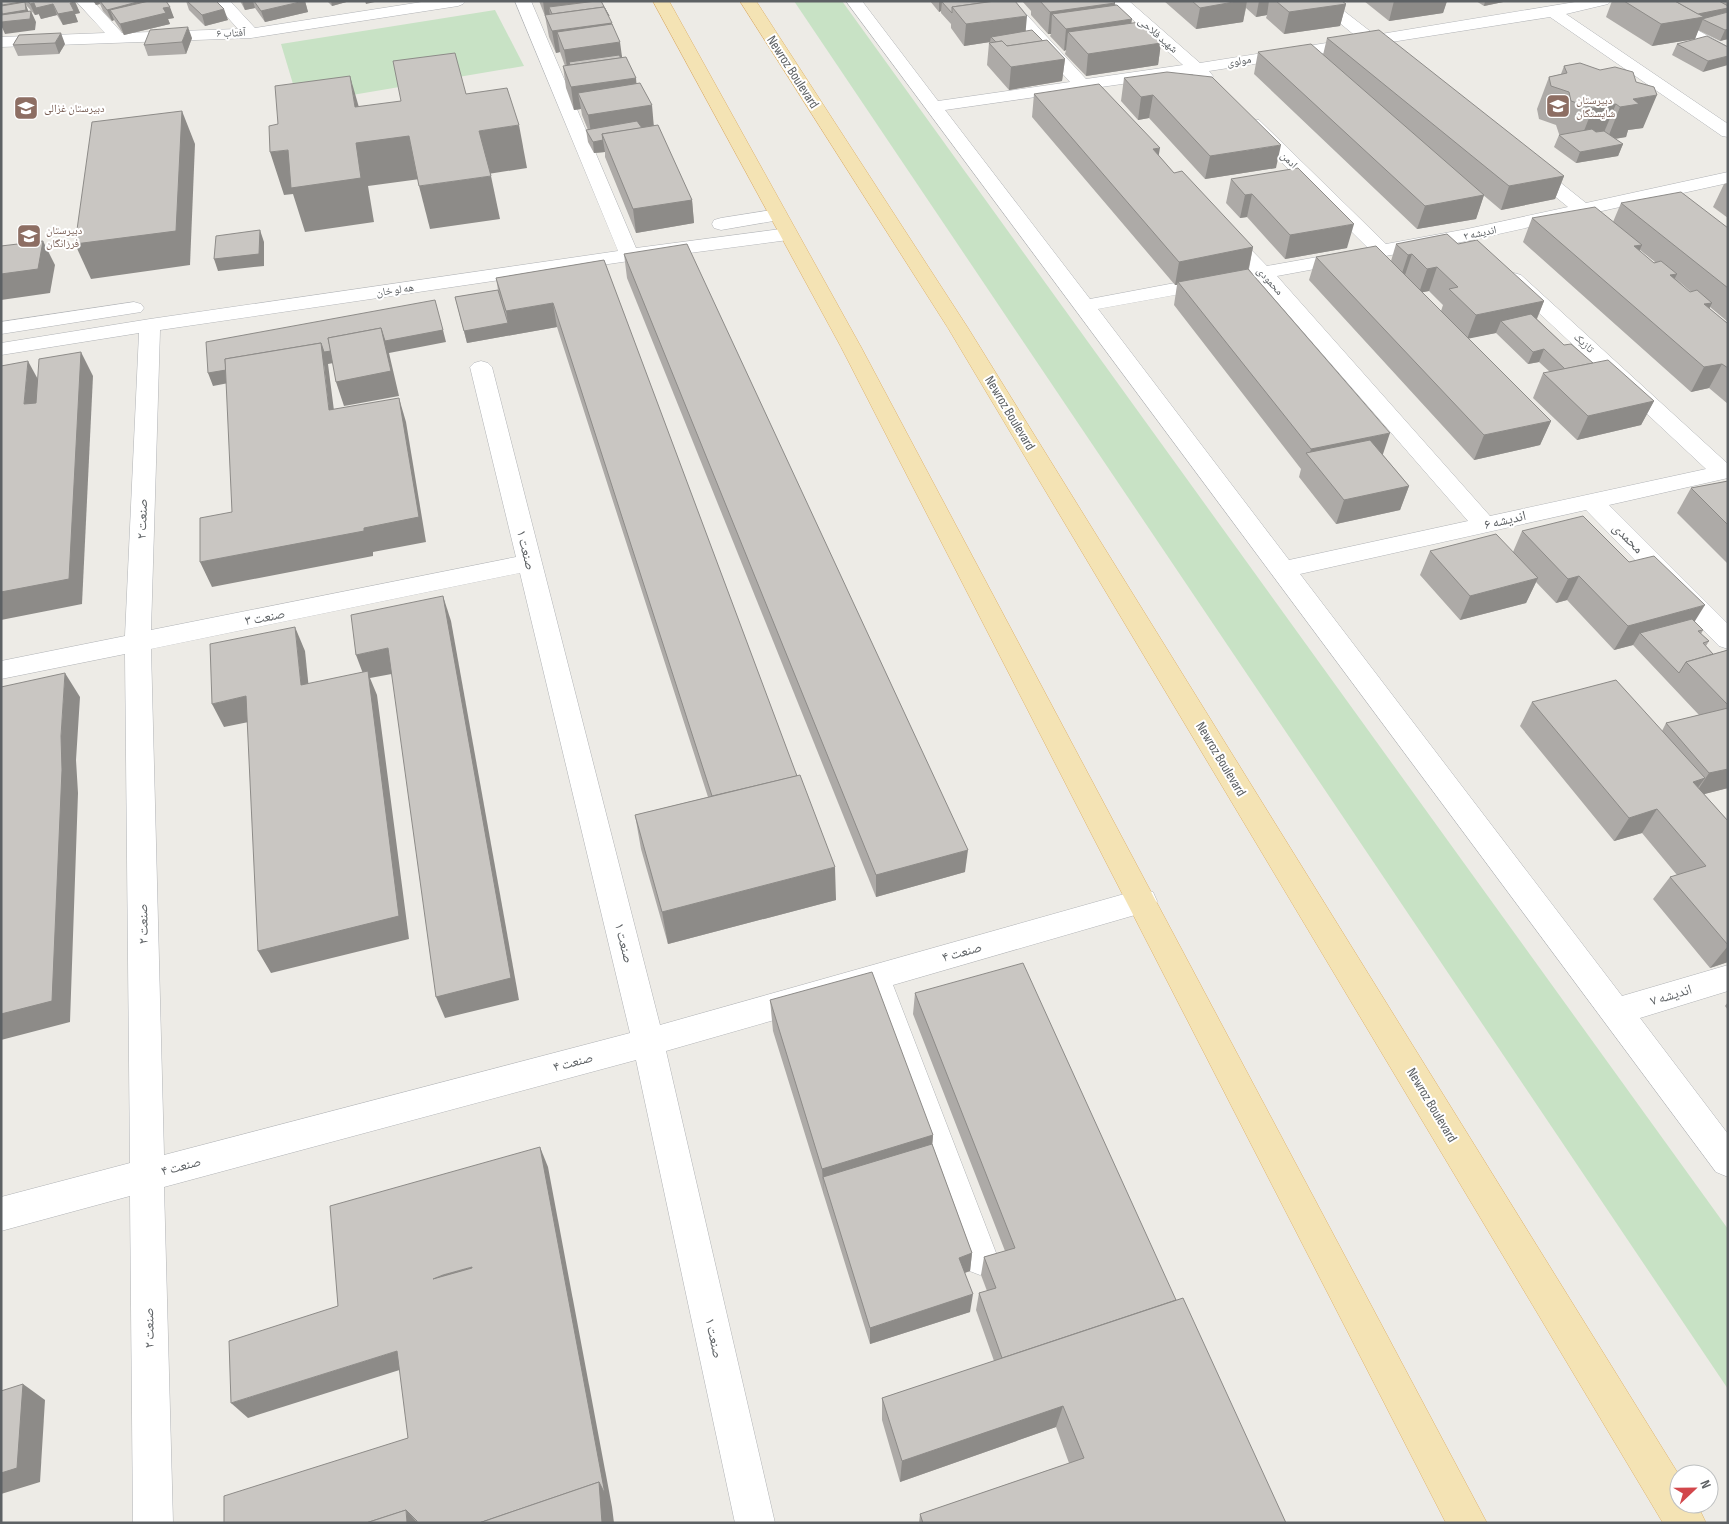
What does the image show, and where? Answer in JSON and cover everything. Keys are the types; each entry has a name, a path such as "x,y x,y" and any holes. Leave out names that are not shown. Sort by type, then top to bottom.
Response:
{"main road":[{"path":"661,1 856,356 1467,1523"},
{"name":"Newroz Boulevard","path":"748,1 958,328 1686,1523"}],"street":[{"path":"84,1 117,37"},
{"path":"221,1 251,32"},
{"name":"آفتاب ۶","path":"1,42 284,30 429,3 458,1"},
{"path":"245,292 626,247 523,1"},
{"path":"854,1 1728,1161"},
{"path":"1005,1 1122,127"},
{"name":"شهید فلاحی","path":"1120,1 1197,68"},
{"path":"1321,1 1394,58"},
{"name":"مولوی","path":"933,107 1553,12 1582,3 1603,1"},
{"path":"1633,1 1727,52"},
{"path":"1450,11 1470,25"},
{"path":"1553,12 1728,132"},
{"path":"1197,68 1217,88"},
{"name":"ادمن","path":"1238,109 1382,251"},
{"path":"1515,156 1583,210"},
{"name":"اندیشه ۲","path":"1083,306 1382,251 1482,249 1583,210 1667,198 1728,177"},
{"name":"محمودی","path":"1210,218 1264,274 1485,525"},
{"name":"هه لو خان","path":"1,349 149,315 783,225"},
{"name":"تازیک","path":"1482,249 1726,471"},
{"path":"1,328 149,315"},
{"name":"صنعت ۲","path":"149,315 138,642 153,1523"},
{"name":"صنعت ۱","path":"481,367 648,1042 754,1523"},
{"name":"اندیشه ۶","path":"1283,570 1726,471"},
{"name":"محمدی","path":"1591,501 1728,640"},
{"name":"صنعت ۳","path":"1,670 529,564"},
{"name":"صنعت ۴","path":"1,1214 648,1042 1142,901"},
{"path":"874,977 980,1258"},
{"name":"اندیشه ۷","path":"1615,1012 1728,978"}],"green space":[{"path":"794,1 842,1 1728,1229 1728,1389"},
{"path":"495,10 524,66 299,104 281,44"}],"building":[{"path":"1,1 21,1 21,2 2,5"},
{"path":"28,1 75,1 70,3 74,11 58,14 53,4 36,8 34,3 30,4"},
{"path":"100,1 141,1 107,10"},
{"path":"149,1 166,1 170,7 163,8 166,13 120,24 110,10"},
{"path":"187,1 216,1 224,9 202,15"},
{"path":"254,1 304,1 261,11"},
{"path":"601,1 609,16 604,7 552,14 549,7"},
{"path":"995,1 952,7 952,13 942,2"},
{"path":"995,1 1015,1 1027,16 966,24 952,7"},
{"path":"1040,1 1113,1 1115,3 1050,12"},
{"path":"1192,1 1239,1 1200,8"},
{"path":"1276,1 1342,1 1346,4 1289,12"},
{"path":"1624,1 1675,1 1704,17 1661,24"},
{"path":"1675,1 1719,1 1728,6 1728,8 1698,14"},
{"path":"25,2 26,10 2,14 1,6"},
{"path":"1117,5 1132,19 1066,29 1052,14"},
{"path":"604,7 612,23 552,31 545,15"},
{"path":"31,11 30,19 1,22 1,15"},
{"path":"1728,12 1728,29 1725,30 1702,19"},
{"path":"1140,22 1161,43 1088,54 1068,32"},
{"path":"612,24 620,42 564,50 557,32"},
{"path":"188,27 182,42 144,45 150,30"},
{"path":"1032,30 1043,41 1007,46 1002,41 996,42 991,37"},
{"path":"1379,30 1564,176 1509,186 1327,38"},
{"path":"61,33 55,43 13,45 19,35"},
{"path":"1707,36 1728,47 1728,56 1708,61 1677,44"},
{"path":"1047,40 1065,59 1011,67 989,43 1002,41 1007,46"},
{"path":"1311,44 1484,195 1425,206 1258,52"},
{"path":"455,53 466,94 507,88 519,125 479,131 491,176 419,186 409,136 356,143 361,178 291,188 288,150 270,152 269,126 278,124 275,86 350,76 355,107 401,101 393,61"},
{"path":"619,55 621,58 570,65 569,62"},
{"path":"626,57 636,78 571,87 563,66"},
{"path":"1580,63 1600,70 1615,67 1633,72 1636,82 1654,87 1657,95 1633,99 1639,104 1620,107 1616,104 1593,108 1571,101 1569,92 1551,86 1549,77 1567,73 1564,66"},
{"path":"1167,72 1212,77 1281,145 1210,156 1153,95 1141,97 1124,78"},
{"path":"640,83 652,105 588,115 578,93"},
{"path":"1099,84 1160,148 1153,149 1174,173 1182,171 1253,247 1179,262 1034,94"},
{"path":"182,111 176,231 75,244 92,122"},
{"path":"637,121 642,128 602,134 603,140 593,142 586,130"},
{"path":"658,125 692,200 633,209 602,134"},
{"path":"1592,129 1596,132 1604,131 1623,144 1580,152 1559,135"},
{"path":"1298,168 1354,224 1290,235 1252,194 1245,195 1231,179"},
{"path":"1681,192 1728,228 1728,288 1621,203"},
{"path":"1595,207 1642,245 1634,246 1654,263 1661,261 1677,274 1670,275 1690,292 1697,290 1712,303 1704,304 1728,322 1728,368 1722,364 1704,367 1532,218"},
{"path":"260,230 259,254 214,259 216,236"},
{"path":"1447,234 1458,244 1477,240 1544,301 1476,315 1449,289 1458,287 1437,267 1427,269 1412,254 1408,255 1396,244"},
{"path":"43,241 38,269 1,274 1,246"},
{"path":"687,244 968,850 876,875 624,254"},
{"path":"1376,246 1551,421 1484,435 1316,257"},
{"path":"604,260 797,776 712,796 553,303 506,311 496,278"},
{"path":"1248,269 1390,433 1311,449 1178,282"},
{"path":"498,290 508,323 464,331 455,297"},
{"path":"435,300 443,330 385,341 381,328 328,338 331,351 324,352 321,343 225,359 226,370 208,373 206,342"},
{"path":"1531,314 1564,345 1571,344 1593,363 1565,369 1544,349 1533,352 1501,321"},
{"path":"381,328 391,371 336,382 328,338"},
{"path":"321,343 329,410 399,398 419,517 364,528 364,531 200,562 200,518 232,512 225,359"},
{"path":"81,352 69,579 1,592 1,366 28,361 24,404 36,403 39,359"},
{"path":"1608,360 1654,401 1588,416 1543,373"},
{"path":"1370,440 1409,486 1344,500 1306,453"},
{"path":"1728,481 1728,525 1691,488"},
{"path":"1583,516 1629,562 1654,556 1705,605 1628,626 1579,576 1568,579 1522,531"},
{"path":"1496,534 1538,578 1470,596 1430,551"},
{"path":"443,596 511,978 436,997 388,648 356,655 351,615"},
{"path":"1692,619 1703,630 1698,631 1709,641 1703,643 1713,654 1686,662 1679,673 1640,633"},
{"path":"295,627 301,685 368,671 399,916 258,951 246,696 212,704 210,644"},
{"path":"1728,650 1728,705 1686,662"},
{"path":"65,673 61,736 62,770 52,1001 1,1014 1,687"},
{"path":"1616,680 1705,778 1693,782 1728,821 1728,945 1670,877 1706,866 1657,809 1629,818 1532,702"},
{"path":"1728,708 1728,769 1709,773 1666,723"},
{"path":"800,775 835,867 662,912 635,815"},
{"path":"1023,963 1176,1300 1002,1358 979,1293 996,1288 984,1257 1015,1248 915,993"},
{"path":"872,972 933,1135 822,1169 770,1000"},
{"path":"932,1144 972,1253 959,1258 973,1294 870,1328 823,1177"},
{"path":"540,1147 605,1494 599,1482 479,1523 417,1523 406,1510 366,1523 224,1523 224,1496 408,1438 397,1351 231,1403 229,1341 338,1306 330,1206","holes":["472,1268 433,1279 443,1275"]},
{"path":"1183,1298 1286,1523 923,1523 920,1514 1084,1458 1063,1406 902,1461 882,1398"},
{"path":"23,1384 17,1468 1,1473 1,1391"},
{"path":"599,1482 602,1523 479,1523"},
{"path":"406,1510 407,1523 366,1523"}],"place":[{"name":"دبیرستان شایستگان","path":"1558,106"},
{"name":"دبیرستان غزالی","path":"26,108"},
{"name":"دبیرستان فرزانگان","path":"29,236"}]}
